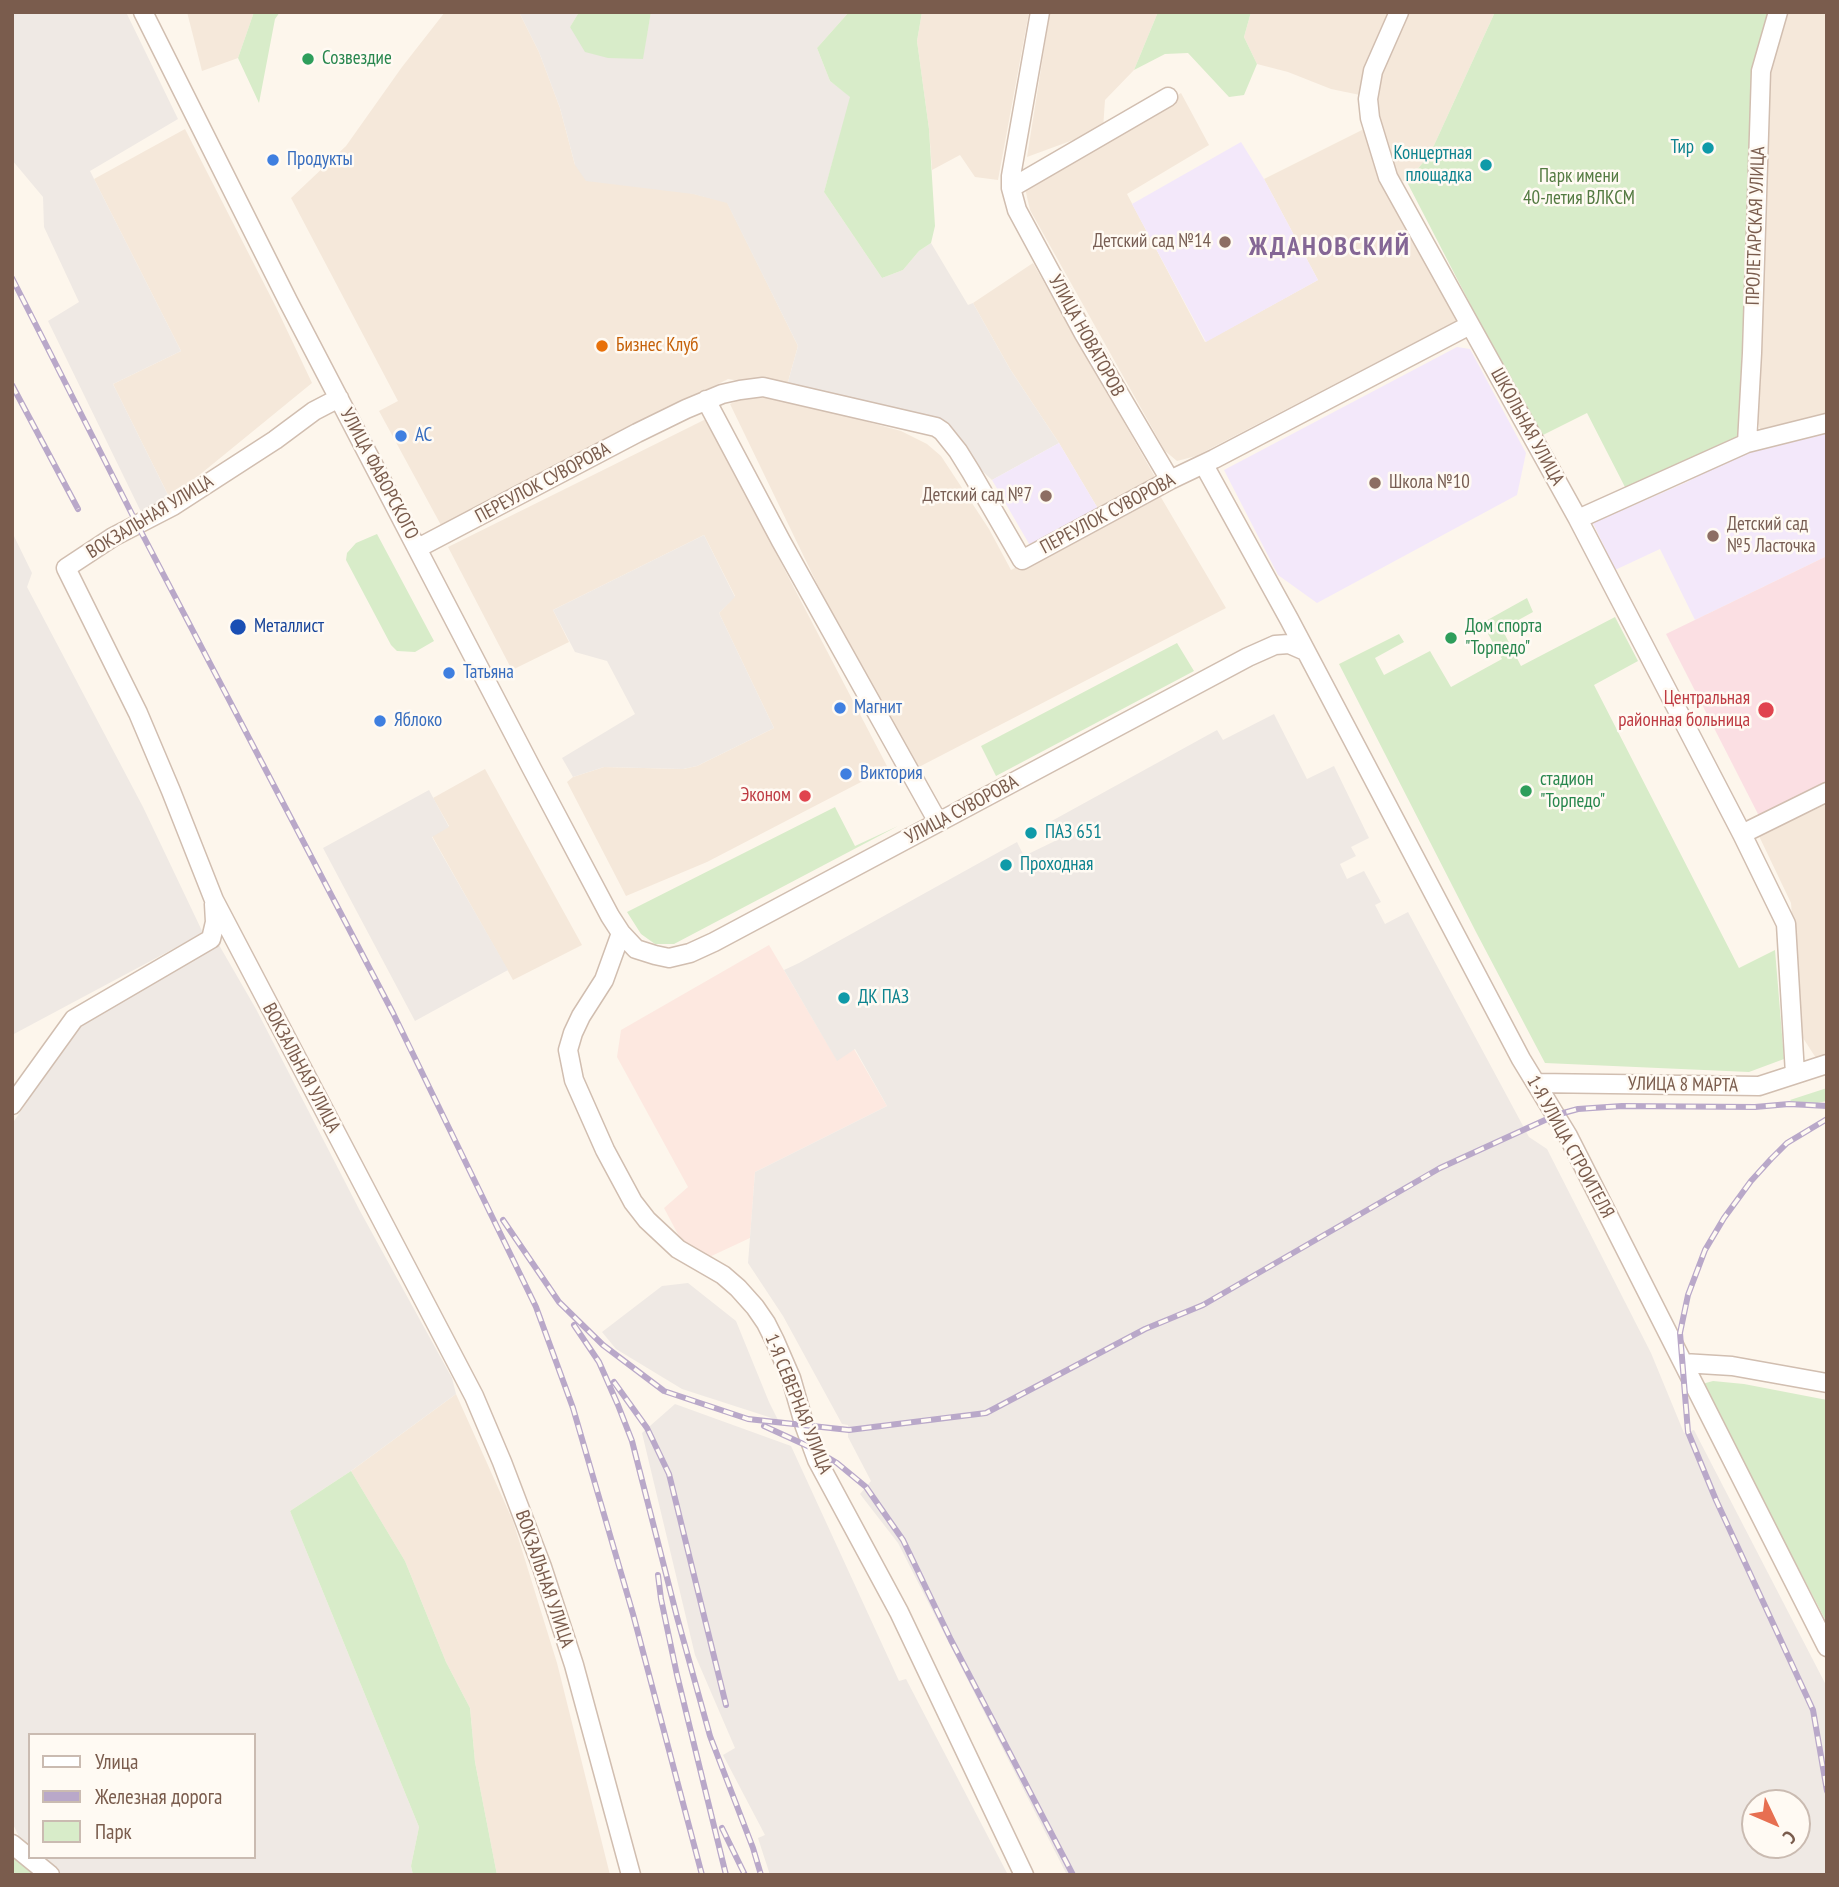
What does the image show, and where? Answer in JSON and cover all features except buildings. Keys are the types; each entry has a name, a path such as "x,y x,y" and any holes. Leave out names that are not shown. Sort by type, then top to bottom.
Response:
{"street":[{"name":"УЛИЦА ФАВОРСКОГО","path":"143,12 288,301 532,769 621,933"},
{"name":"УЛИЦА НОВАТОРОВ","path":"1040,12 1011,176 1017,210 1077,322 1170,480"},
{"name":"ШКОЛЬНАЯ УЛИЦА","path":"1399,12 1373,71 1368,99 1370,118 1388,177 1578,519 1786,924 1795,1074"},
{"name":"ПРОЛЕТАРСКАЯ УЛИЦА","path":"1747,443 1761,71 1778,12"},
{"path":"1011,188 1168,97"},
{"name":"ПЕРЕУЛОК СУВОРОВА","path":"418,548 637,433 706,400 740,390 763,387 936,427 958,451 1022,560 1470,325"},
{"name":"ВОКЗАЛЬНАЯ УЛИЦА","path":"339,398 314,411 173,506 113,537 66,568 138,713 172,791 214,900 474,1396 550,1592 574,1665 631,1875"},
{"path":"706,400 781,541 938,822"},
{"path":"1578,519 1747,443 1827,423"},
{"path":"1204,465 1305,651"},
{"name":"УЛИЦА СУВОРОВА","path":"621,933 636,949 645,953 669,958 690,953 1248,657 1275,645 1289,644 1305,651"},
{"name":"1-Я УЛИЦА СТРОИТЕЛЯ","path":"1305,651 1521,1059 1568,1136 1827,1647"},
{"path":"1742,834 1827,792"},
{"path":"12,1105 74,1019 211,939 215,922 214,900"},
{"name":"1-Я СЕВЕРНАЯ УЛИЦА","path":"621,933 604,980 573,1033 568,1050 574,1080 604,1150 633,1202 647,1220 678,1248 723,1275 738,1288 766,1323 791,1378 817,1460 899,1612 1024,1875"},
{"name":"УЛИЦА 8 МАРТА","path":"1536,1083 1759,1086 1827,1064"},
{"path":"1683,1363 1732,1366 1827,1383"},
{"path":"12,1844 28,1857"},
{"path":"30,1859 50,1875"}],"shaded area":[{"path":"12,12 126,12 178,119 90,171 181,351 113,384 170,499 142,514 48,321 79,302 44,227 43,197 12,160"},
{"path":"187,12 254,12 238,58 202,71"},
{"path":"445,12 519,12 539,52 560,108 575,165 727,202 798,346 786,389 728,379 442,527 379,411 398,401 291,198 346,146"},
{"path":"519,12 579,12 570,27 642,59 651,12 849,12 817,48 830,81 851,97 824,192 882,278 903,270 919,251 931,243 968,305 973,303 1010,369 1059,443 992,480 968,458 945,422 786,389 798,346 727,203 693,194 586,181 575,165 560,108 539,52"},
{"path":"922,12 1029,12 998,180 975,177 960,155 932,170 917,41"},
{"path":"1050,12 1158,12 1134,70 1105,100 1103,129 1027,157"},
{"path":"1251,12 1392,12 1360,95 1331,89 1288,72 1257,64 1244,37"},
{"path":"1405,12 1495,12 1430,154 1407,182 1393,178 1374,117 1378,76"},
{"path":"1782,12 1827,12 1827,417 1767,431 1760,429 1756,418 1767,88"},
{"path":"1181,93 1209,145 1127,194 1205,342 1318,280 1264,179 1366,128 1376,166 1456,321 1196,456 1177,461 1165,451 1030,210 1024,184"},
{"path":"185,129 312,383 170,499 113,384 181,351 94,179"},
{"name":"Детский сад №14","path":"1241,142 1318,280 1206,342 1132,204"},
{"path":"1033,263 1159,484 1100,512 1010,369 973,303"},
{"name":"Школа №10","path":"1457,347 1470,349 1526,453 1517,495 1317,603 1278,575 1224,470"},
{"path":"765,394 901,431 927,444 941,456 989,529 1011,570 1159,494 1226,608 915,769 837,625 730,404"},
{"path":"706,419 888,768 707,862 626,896 567,782 573,777 604,767 683,769 697,766 774,728 719,613 735,596 704,535 553,610 569,642 512,670 448,547"},
{"name":"Детский сад №5 Ласточка","path":"1827,428 1827,556 1695,620 1660,549 1615,570 1593,523 1687,482 1748,449"},
{"name":"Детский сад №7","path":"1059,443 1100,512 1032,549 992,480"},
{"path":"12,532 32,573 27,587 143,807 203,933 12,1035"},
{"path":"704,535 735,597 719,613 774,728 697,766 683,769 604,767 573,777 562,758 635,714 607,661 575,652 553,610"},
{"name":"Центральная районная больница","path":"1827,556 1827,786 1760,818 1666,634"},
{"path":"1274,714 1307,779 1334,766 1369,838 1351,847 1356,856 1340,864 1347,879 1364,871 1381,902 1375,905 1385,924 1408,912 1529,1137 1547,1149 1651,1353 1684,1433 1694,1430 1827,1687 1827,1875 1067,1875 898,1543 860,1494 871,1481 848,1437 848,1425 842,1424 783,1316 748,1263 755,1172 887,1106 855,1049 837,1061 784,970 1017,842 1024,856 1057,840 1048,823 1217,730 1223,740"},
{"path":"485,769 582,945 513,980 432,836 449,826 433,798"},
{"path":"429,790 449,827 432,837 508,970 415,1021 323,848"},
{"path":"1827,804 1827,1055 1816,1058 1801,1035 1791,903 1759,836"},
{"path":"219,945 256,1009 360,1211 452,1378 456,1394 351,1471 290,1511 419,1827 411,1866 413,1875 61,1875 47,1859 256,1859 256,1733 28,1733 28,1844 19,1837 12,1822 12,1124 78,1027"},
{"path":"769,945 837,1060 854,1049 887,1106 755,1172 750,1238 705,1259 681,1240 664,1208 688,1187 617,1057 621,1030"},
{"path":"688,1283 736,1321 778,1420 682,1389 616,1349 602,1332 662,1286"},
{"path":"456,1394 513,1521 557,1663 610,1875 497,1875 475,1762 470,1708 446,1662 405,1561 351,1471"},
{"path":"675,1404 791,1446 899,1681 906,1679 1008,1875 770,1875 758,1838 765,1835 723,1755 735,1748 695,1655 642,1433"}],"green space":[{"path":"254,12 280,12 275,19 259,103 238,58"},
{"path":"579,12 651,12 643,59 608,58 585,52 570,27"},
{"path":"849,12 922,12 917,41 929,129 935,226 931,243 919,251 903,270 882,278 824,192 850,97 830,81 817,48"},
{"path":"1158,12 1251,12 1244,37 1257,64 1244,95 1229,97 1188,53 1165,54 1134,70"},
{"name":"Парк имени 40-летия ВЛКСМ","path":"1495,12 1769,12 1755,72 1738,436 1626,489 1587,413 1539,437 1407,182 1430,154"},
{"path":"377,534 434,641 415,652 397,651 391,645 346,560 347,553 356,543"},
{"name":"стадион \"Торпедо\"","path":"1527,598 1533,612 1502,629 1521,666 1615,617 1638,661 1594,685 1739,968 1775,950 1784,1059 1749,1072 1545,1063 1339,664 1399,634 1404,642 1375,658 1384,675 1430,651 1451,687 1502,659 1482,623"},
{"path":"1177,643 1194,671 996,776 981,746"},
{"path":"835,807 855,846 898,826 674,944 655,944 641,934 627,912"},
{"path":"1827,1088 1827,1101 1797,1107 1790,1100"},
{"path":"1713,1381 1744,1384 1827,1400 1827,1623 1702,1384"},
{"path":"351,1471 405,1561 446,1662 470,1708 475,1762 497,1875 413,1875 411,1866 419,1827 290,1511"},
{"path":"19,1837 28,1844 28,1859 47,1859 61,1875 12,1875 12,1847"}],"railway":[{"path":"12,278 137,524 393,1013 536,1307 573,1408 633,1614 702,1875"},
{"path":"12,385 78,509"},
{"path":"503,1220 559,1302 603,1345 664,1391 748,1419 849,1430 986,1413 1145,1329 1203,1305 1440,1168 1556,1115 1578,1109 1622,1106 1827,1106"},
{"path":"1827,1119 1787,1143 1751,1181 1724,1218 1705,1250 1688,1295 1680,1333 1688,1432 1716,1500 1813,1710 1827,1791"},
{"path":"574,1325 599,1362 632,1441 710,1736 761,1875"},
{"path":"614,1382 647,1428 669,1474 726,1705"},
{"path":"764,1426 837,1463 866,1487 903,1540 951,1640 1073,1875"},
{"path":"658,1575 677,1675 726,1875"},
{"path":"722,1828 745,1875"}],"place":[{"name":"Созвездие","path":"308,59"},
{"name":"Тир","path":"1708,148"},
{"name":"Продукты","path":"273,160"},
{"name":"Концертная площадка","path":"1486,165"},
{"name":"Детский сад №14","path":"1225,242"},
{"name":"Бизнес Клуб","path":"602,346"},
{"name":"АС","path":"401,436"},
{"name":"Школа №10","path":"1375,483"},
{"name":"Детский сад №7","path":"1046,496"},
{"name":"Детский сад №5 Ласточка","path":"1713,536"},
{"name":"Металлист","path":"238,627"},
{"name":"Дом спорта \"Торпедо\"","path":"1451,638"},
{"name":"Татьяна","path":"449,673"},
{"name":"Магнит","path":"840,708"},
{"name":"Центральная районная больница","path":"1766,710"},
{"name":"Яблоко","path":"380,721"},
{"name":"Виктория","path":"846,774"},
{"name":"стадион \"Торпедо\"","path":"1526,791"},
{"name":"Эконом","path":"805,796"},
{"name":"ПАЗ 651","path":"1031,833"},
{"name":"Проходная","path":"1006,865"},
{"name":"ДК ПАЗ","path":"844,998"}],"district":[{"name":"ЖДАНОВСКИЙ","path":"1330,248"}]}
